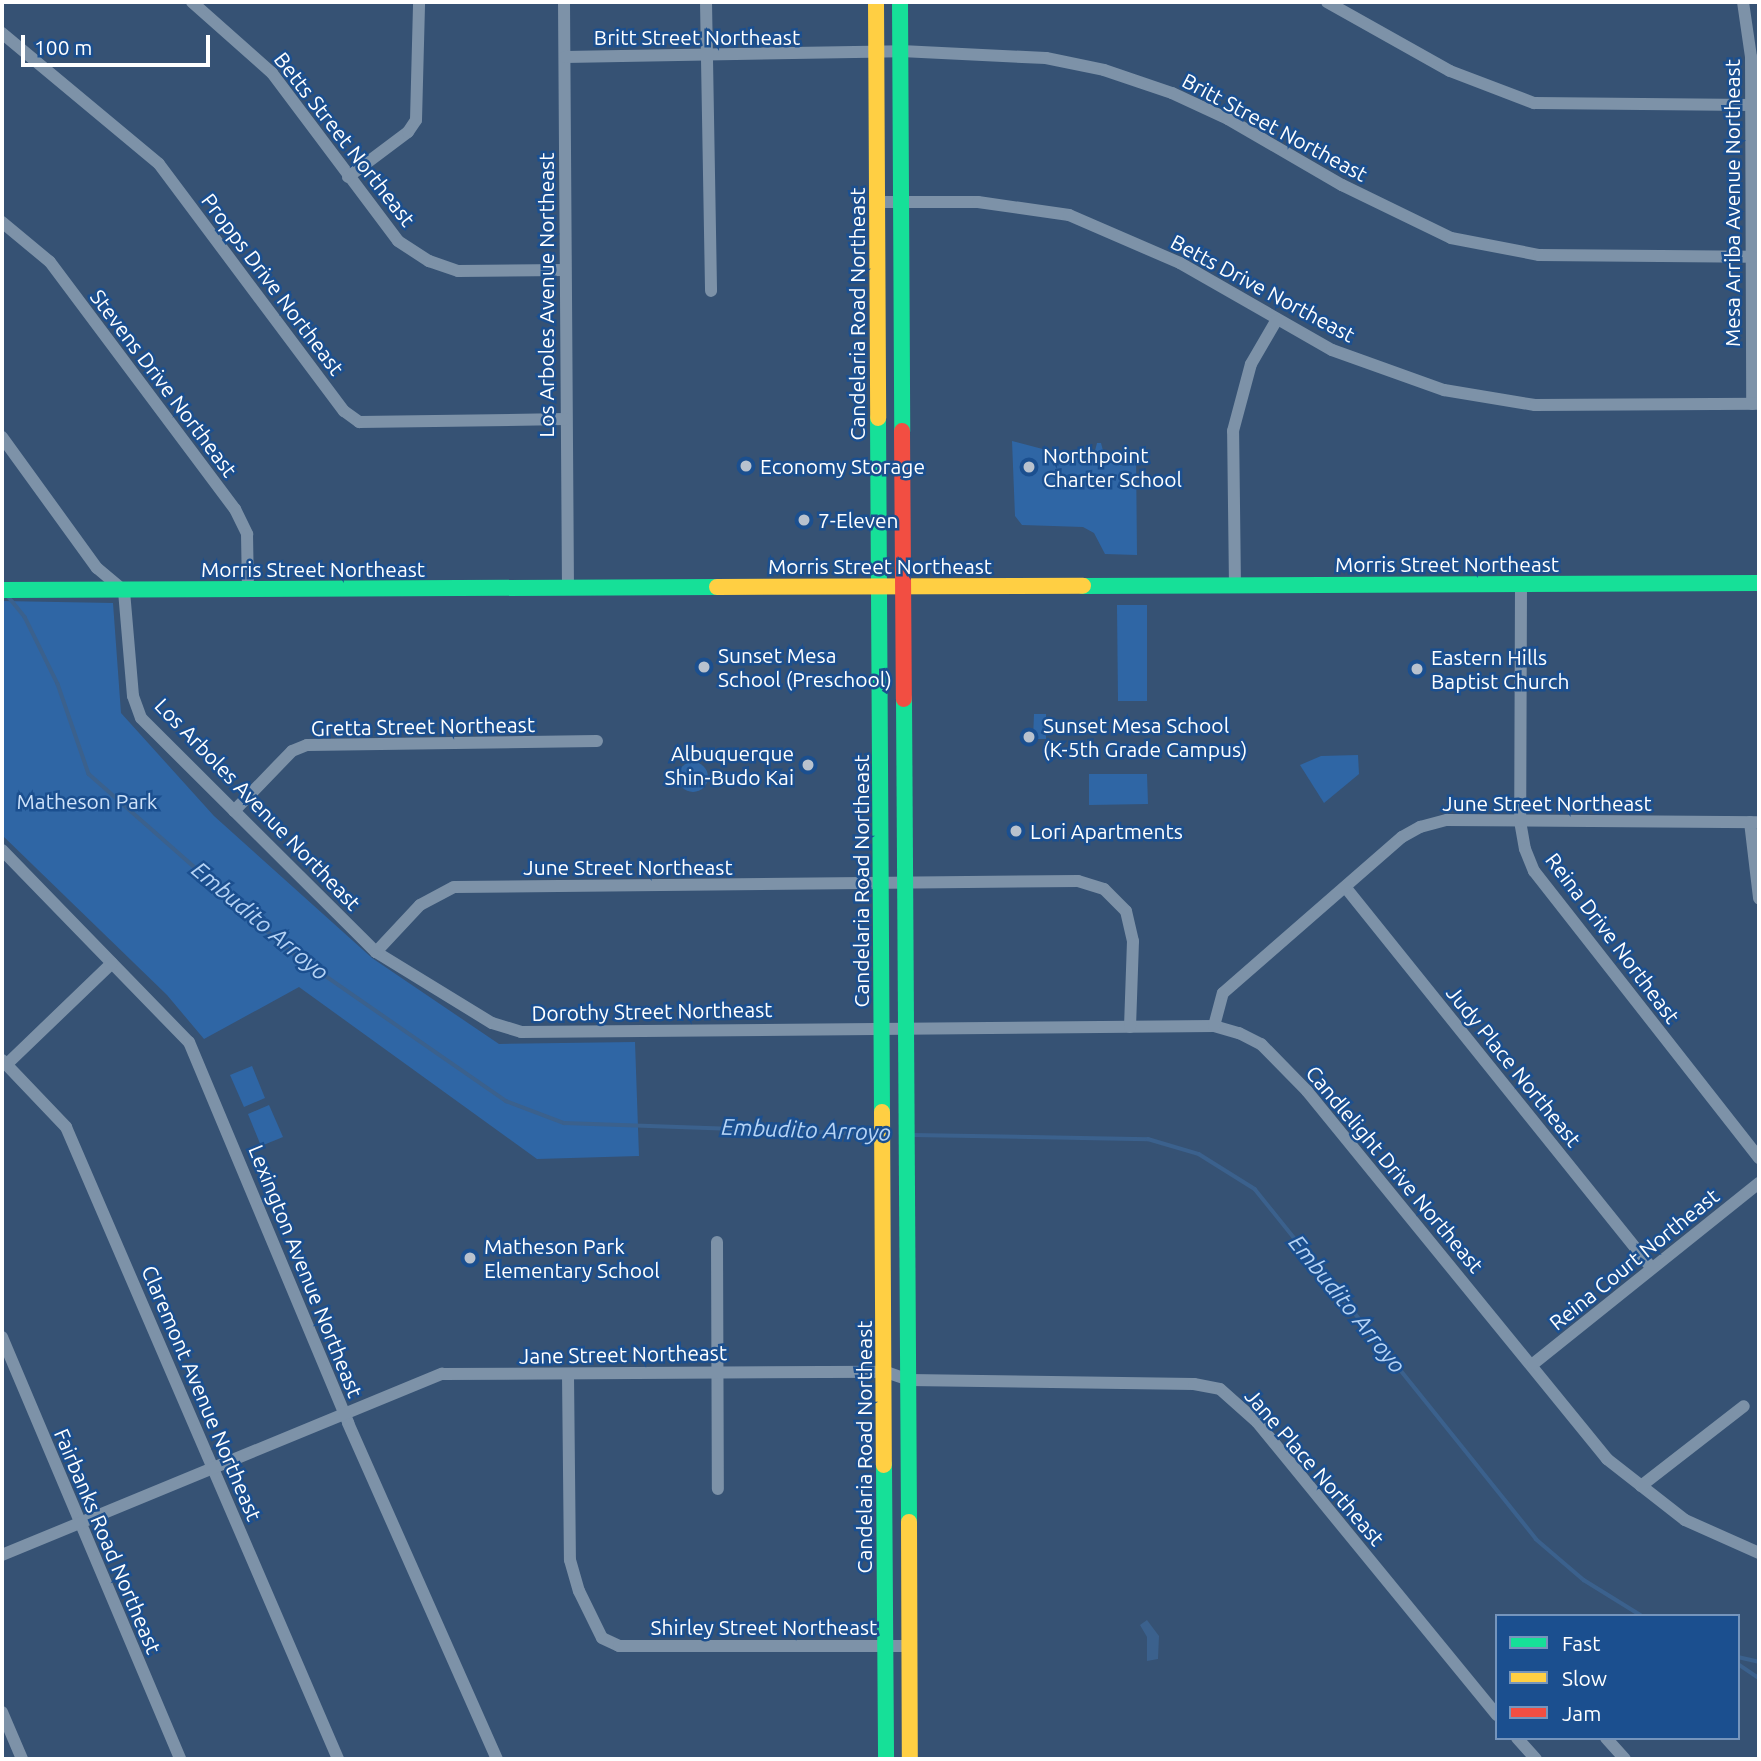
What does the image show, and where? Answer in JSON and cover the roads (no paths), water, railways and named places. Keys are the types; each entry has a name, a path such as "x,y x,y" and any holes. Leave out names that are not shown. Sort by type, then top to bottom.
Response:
{"main road":[{"name":"Candelaria Road Northeast","path":"876,2 882,1112 886,1372 886,1759"},
{"name":"Candelaria Road Northeast","path":"900,2 908,1028 910,1759"},
{"name":"Morris Street Northeast","path":"2,590 1759,583"}],"street":[{"name":"Betts Street Northeast","path":"192,2 272,73 398,241 429,261 458,271 565,270"},
{"path":"348,177 408,132 416,120 419,2"},
{"name":"Los Arboles Avenue Northeast","path":"564,2 568,587"},
{"path":"706,2 710,291"},
{"path":"1327,2 1462,77 1534,103 1751,105"},
{"name":"Mesa Arriba Avenue Northeast","path":"1743,2 1751,57 1756,404"},
{"name":"Propps Drive Northeast","path":"2,33 159,164 344,411 359,422 566,419"},
{"name":"Britt Street Northeast","path":"565,57 876,54 901,51 1046,58 1141,81 1228,119 1427,228 1483,247 1575,257 1752,257"},
{"name":"Betts Drive Northeast","path":"877,202 978,202 1069,215 1180,263 1276,321 1405,380 1486,399 1586,407 1756,404"},
{"name":"Stevens Drive Northeast","path":"2,222 50,262 235,509 247,534 248,590"},
{"path":"1235,587 1234,431 1245,380 1276,321"},
{"path":"2,437 97,568 124,591"},
{"name":"Reina Drive Northeast","path":"1521,584 1520,821 1535,871 1759,1158"},
{"name":"Los Arboles Avenue Northeast","path":"124,591 131,684 141,718 376,952"},
{"name":"Gretta Street Northeast","path":"233,811 292,751 307,745 597,741"},
{"name":"June Street Northeast","path":"1214,1026 1223,993 1420,827 1447,820 1754,822"},
{"path":"1754,822 1759,898"},
{"name":"Lexington Avenue Northeast","path":"2,850 189,1042 343,1412 497,1759"},
{"name":"June Street Northeast","path":"376,952 420,905 454,887 881,885 906,882 1078,881 1104,889 1126,911 1131,927 1130,1027"},
{"name":"Judy Place Northeast","path":"1346,888 1651,1268"},
{"name":"Dorothy Street Northeast","path":"376,952 492,1023 522,1032 908,1028"},
{"path":"4,1063 112,963"},
{"name":"Candlelight Drive Northeast","path":"908,1028 1214,1026 1261,1044 1307,1091 1608,1459 1685,1520 1759,1553"},
{"name":"Claremont Avenue Northeast","path":"4,1063 66,1127 338,1759"},
{"name":"Reina Court Northeast","path":"1533,1364 1759,1182"},
{"path":"717,1242 718,1489"},
{"name":"Fairbanks Road Northeast","path":"2,1337 180,1759"},
{"name":"Jane Street Northeast","path":"2,1555 343,1412 442,1374 886,1372 909,1380"},
{"name":"Shirley Street Northeast","path":"568,1375 570,1560 590,1619 602,1638 619,1646 909,1646"},
{"name":"Jane Place Northeast","path":"909,1380 1168,1382 1220,1389 1257,1422 1495,1712"},
{"path":"1641,1486 1744,1406"},
{"path":"2,1713 5,1730 22,1759"},
{"path":"1519,1740 1536,1759"},
{"path":"1608,1740 1625,1759"}],"waterway":[{"name":"Embudito Arroyo","path":"8,596 25,617 58,684 89,774 291,952 506,1101 564,1123 876,1134"},
{"name":"Embudito Arroyo","path":"912,1135 1148,1139 1199,1154 1255,1189 1536,1539 1584,1580 1639,1614"},
{"name":"Embudito Arroyo","path":"1740,1657 1759,1662"},
{"path":"1740,1665 1759,1678"}],"place":[{"name":"Economy Storage","path":"746,466"},
{"name":"Northpoint Charter School","path":"1029,467"},
{"name":"7-Eleven","path":"804,520"},
{"name":"Sunset Mesa School (Preschool)","path":"704,667"},
{"name":"Eastern Hills Baptist Church","path":"1417,669"},
{"name":"Sunset Mesa School (K-5th Grade Campus)","path":"1029,737"},
{"name":"Albuquerque Shin-Budo Kai","path":"808,765"},
{"name":"Lori Apartments","path":"1016,831"},
{"name":"Matheson Park Elementary School","path":"470,1258"}],"park label":[{"name":"Matheson Park","path":"87,801"}]}
